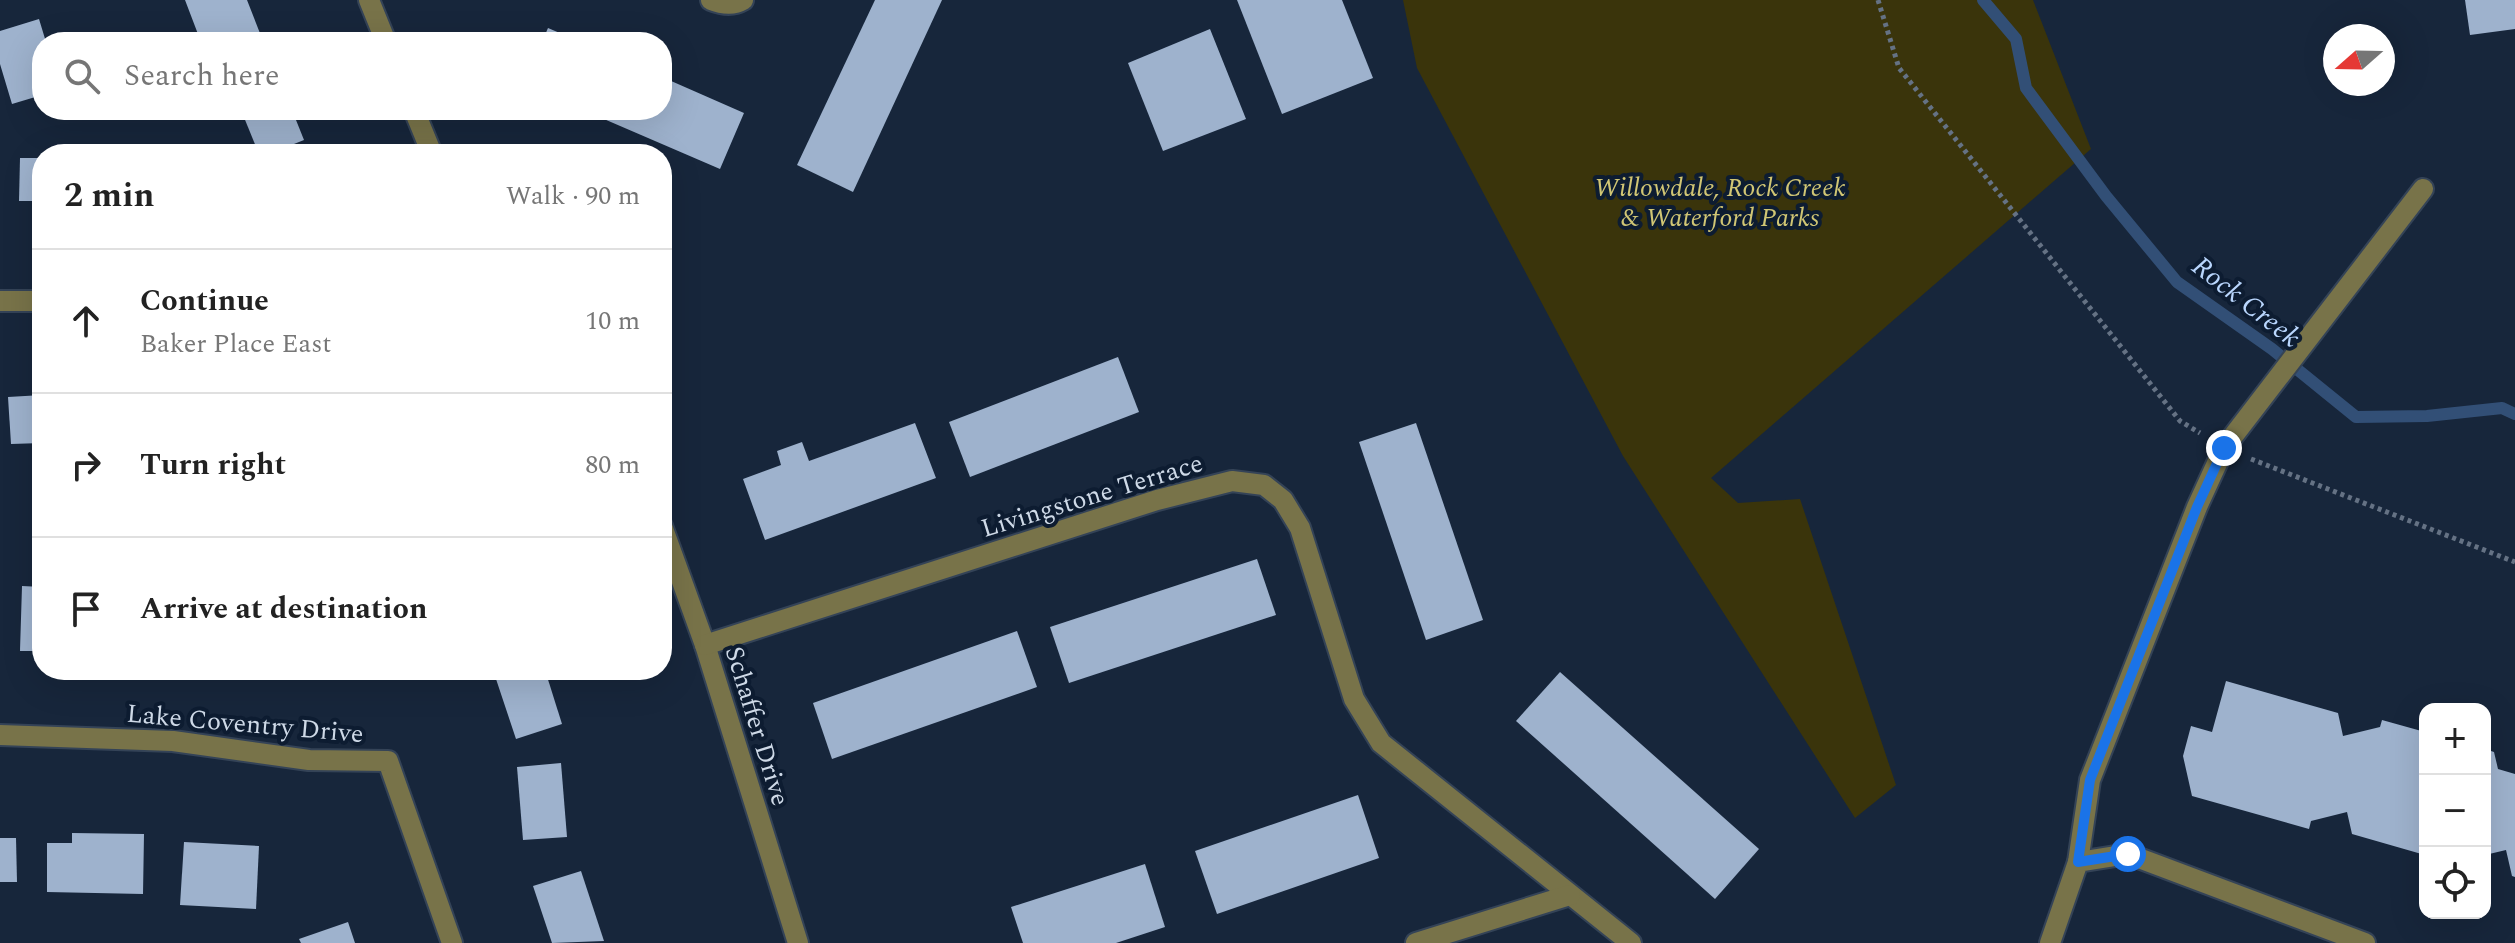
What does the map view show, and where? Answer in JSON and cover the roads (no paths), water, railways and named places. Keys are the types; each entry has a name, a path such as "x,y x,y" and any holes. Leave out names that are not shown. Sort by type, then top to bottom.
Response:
{"street":[{"path":"369,0 382,32"},
{"path":"711,0 721,4 743,0"},
{"path":"418,120 427,144"},
{"path":"2050,943 2078,862 2090,780 2197,507 2224,448 2423,189"},
{"path":"0,301 32,301"},
{"name":"Livingstone Terrace","path":"705,645 1157,500 1232,481 1264,485 1283,500 1300,528 1354,699 1381,743 1631,943"},
{"name":"Schaffer Drive","path":"672,554 705,645 798,943"},
{"name":"Lake Coventry Drive","path":"0,735 173,741 309,760 388,761 452,943"},
{"path":"2078,862 2128,854 2365,943"},
{"path":"1416,943 1570,895"}],"waterway":[{"name":"Rock Creek","path":"1983,0 2016,39 2026,88 2106,196 2177,282 2272,349 2356,417 2427,416 2502,408 2515,414"}],"park label":[{"name":"Willowdale, Rock Creek & Waterford Parks","path":"1720,203"}]}
